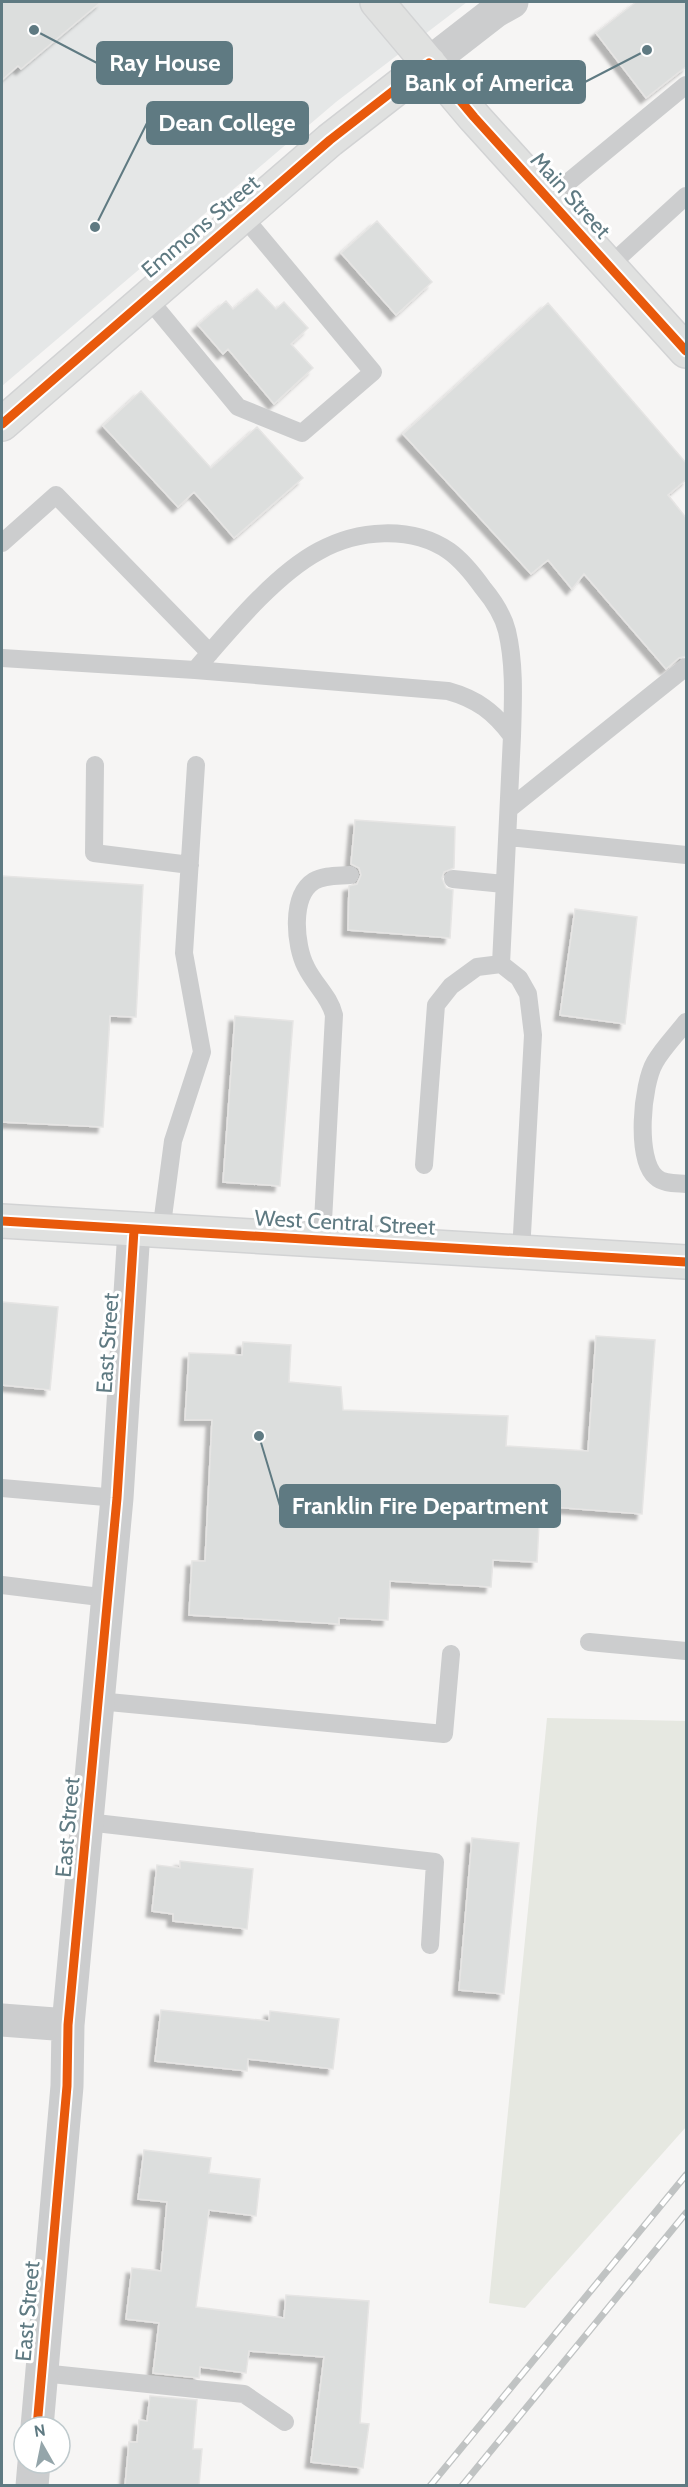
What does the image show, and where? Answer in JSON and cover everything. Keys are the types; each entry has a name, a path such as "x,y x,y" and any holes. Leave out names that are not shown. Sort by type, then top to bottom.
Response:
{"main road":[{"name":"Main Street","path":"377,2 474,117 687,351"},
{"name":"Emmons Street","path":"2,424 330,140 429,63"},
{"name":"West Central Street","path":"2,1221 687,1262"}],"street":[{"name":"Emmons Street","path":"429,63 496,10 512,2"},
{"name":"East Street","path":"38,2415 67,2086 68,2025 98,1701 117,1498 148,1231"},
{"path":"2,2020 68,2025"}],"lane":[{"path":"549,198 687,85"},
{"path":"609,267 687,196"},
{"path":"147,297 238,407 302,433 373,372 243,216"},
{"path":"2,543 56,495 210,653"},
{"path":"195,670 273,586 317,552 334,544 366,535 384,533 416,537 448,550 464,563 501,615 506,630 512,669 512,736 501,964"},
{"path":"2,658 195,670 448,691 467,696 482,704 502,722 512,736"},
{"path":"509,809 687,667"},
{"path":"95,765 94,853 190,864"},
{"path":"148,1231 173,1141 202,1053 184,953 196,765"},
{"path":"508,837 687,855"},
{"path":"322,1240 334,1015 332,1005 306,968 298,949 297,918 303,894 315,880 350,875"},
{"path":"453,879 504,884"},
{"path":"424,1165 436,1005 451,986 477,967 501,964 519,978 528,994 533,1035 520,1252"},
{"path":"687,1022 655,1062 645,1104 643,1142 644,1157 656,1178 669,1183 687,1184"},
{"path":"2,1488 117,1498"},
{"path":"2,1585 108,1598"},
{"path":"589,1642 687,1651"},
{"path":"98,1701 444,1734 451,1654"},
{"path":"87,1822 435,1862 430,1945"},
{"path":"42,2373 244,2394 285,2422"}],"shaded area":[{"path":"2,2 467,2 336,102 2,386"},
{"path":"547,1718 686,1721 686,2127 525,2308 489,2303"}],"building":[{"path":"2,2 101,2 21,69 18,66 2,80"},
{"path":"636,2 687,2 687,66 646,98 596,33"},
{"path":"377,221 432,282 396,315 341,253"},
{"path":"257,289 276,309 284,302 308,328 291,344 313,368 274,404 228,349 223,354 198,325 226,301 233,309"},
{"path":"548,303 687,464 687,479 668,495 687,519 687,656 679,658 666,669 584,574 572,589 548,560 531,574 403,434"},
{"path":"141,391 211,468 257,427 303,478 234,538 194,492 178,507 103,426"},
{"path":"355,820 455,827 454,868 444,872 442,878 446,888 453,890 450,938 348,930 349,886 357,884 361,875 359,868 351,864"},
{"path":"2,876 143,885 136,1017 110,1016 103,1127 2,1122"},
{"path":"575,909 637,917 625,1024 560,1015"},
{"path":"235,1016 293,1021 280,1186 223,1182"},
{"path":"2,1302 58,1307 50,1390 2,1385"},
{"path":"596,1336 655,1340 642,1514 540,1506 537,1562 493,1560 491,1587 390,1581 388,1620 339,1618 339,1624 189,1615 192,1561 205,1561 212,1420 185,1420 189,1353 242,1355 243,1342 291,1345 289,1382 341,1387 343,1410 508,1416 506,1446 588,1451"},
{"path":"472,1838 519,1843 504,1994 459,1990"},
{"path":"180,1861 253,1869 247,1929 173,1921 173,1914 152,1911 157,1865 180,1868"},
{"path":"161,2010 269,2021 270,2011 339,2019 333,2069 248,2059 247,2071 155,2061"},
{"path":"144,2150 211,2158 209,2173 260,2179 256,2216 209,2210 196,2307 284,2318 286,2295 369,2301 360,2423 369,2424 363,2468 311,2462 324,2357 249,2351 246,2373 200,2367 199,2378 153,2373 159,2323 126,2319 132,2268 161,2271 167,2202 138,2199"},
{"path":"150,2396 197,2400 193,2449 202,2449 199,2486 125,2486 129,2442 137,2442 139,2420 147,2421"}],"railway":[{"path":"430,2486 686,2175"},
{"path":"462,2486 686,2213"}],"cycle path":[{"path":"2,424 330,140 429,63 474,117 686,351"},
{"path":"2,1221 686,1262"},
{"path":"38,2415 67,2086 68,2025 117,1498 134,1230"}],"place":[{"name":"Ray House","path":"34,30"},
{"name":"Bank of America","path":"647,50"},
{"name":"Dean College","path":"95,227"},
{"name":"Franklin Fire Department","path":"259,1436"}]}
